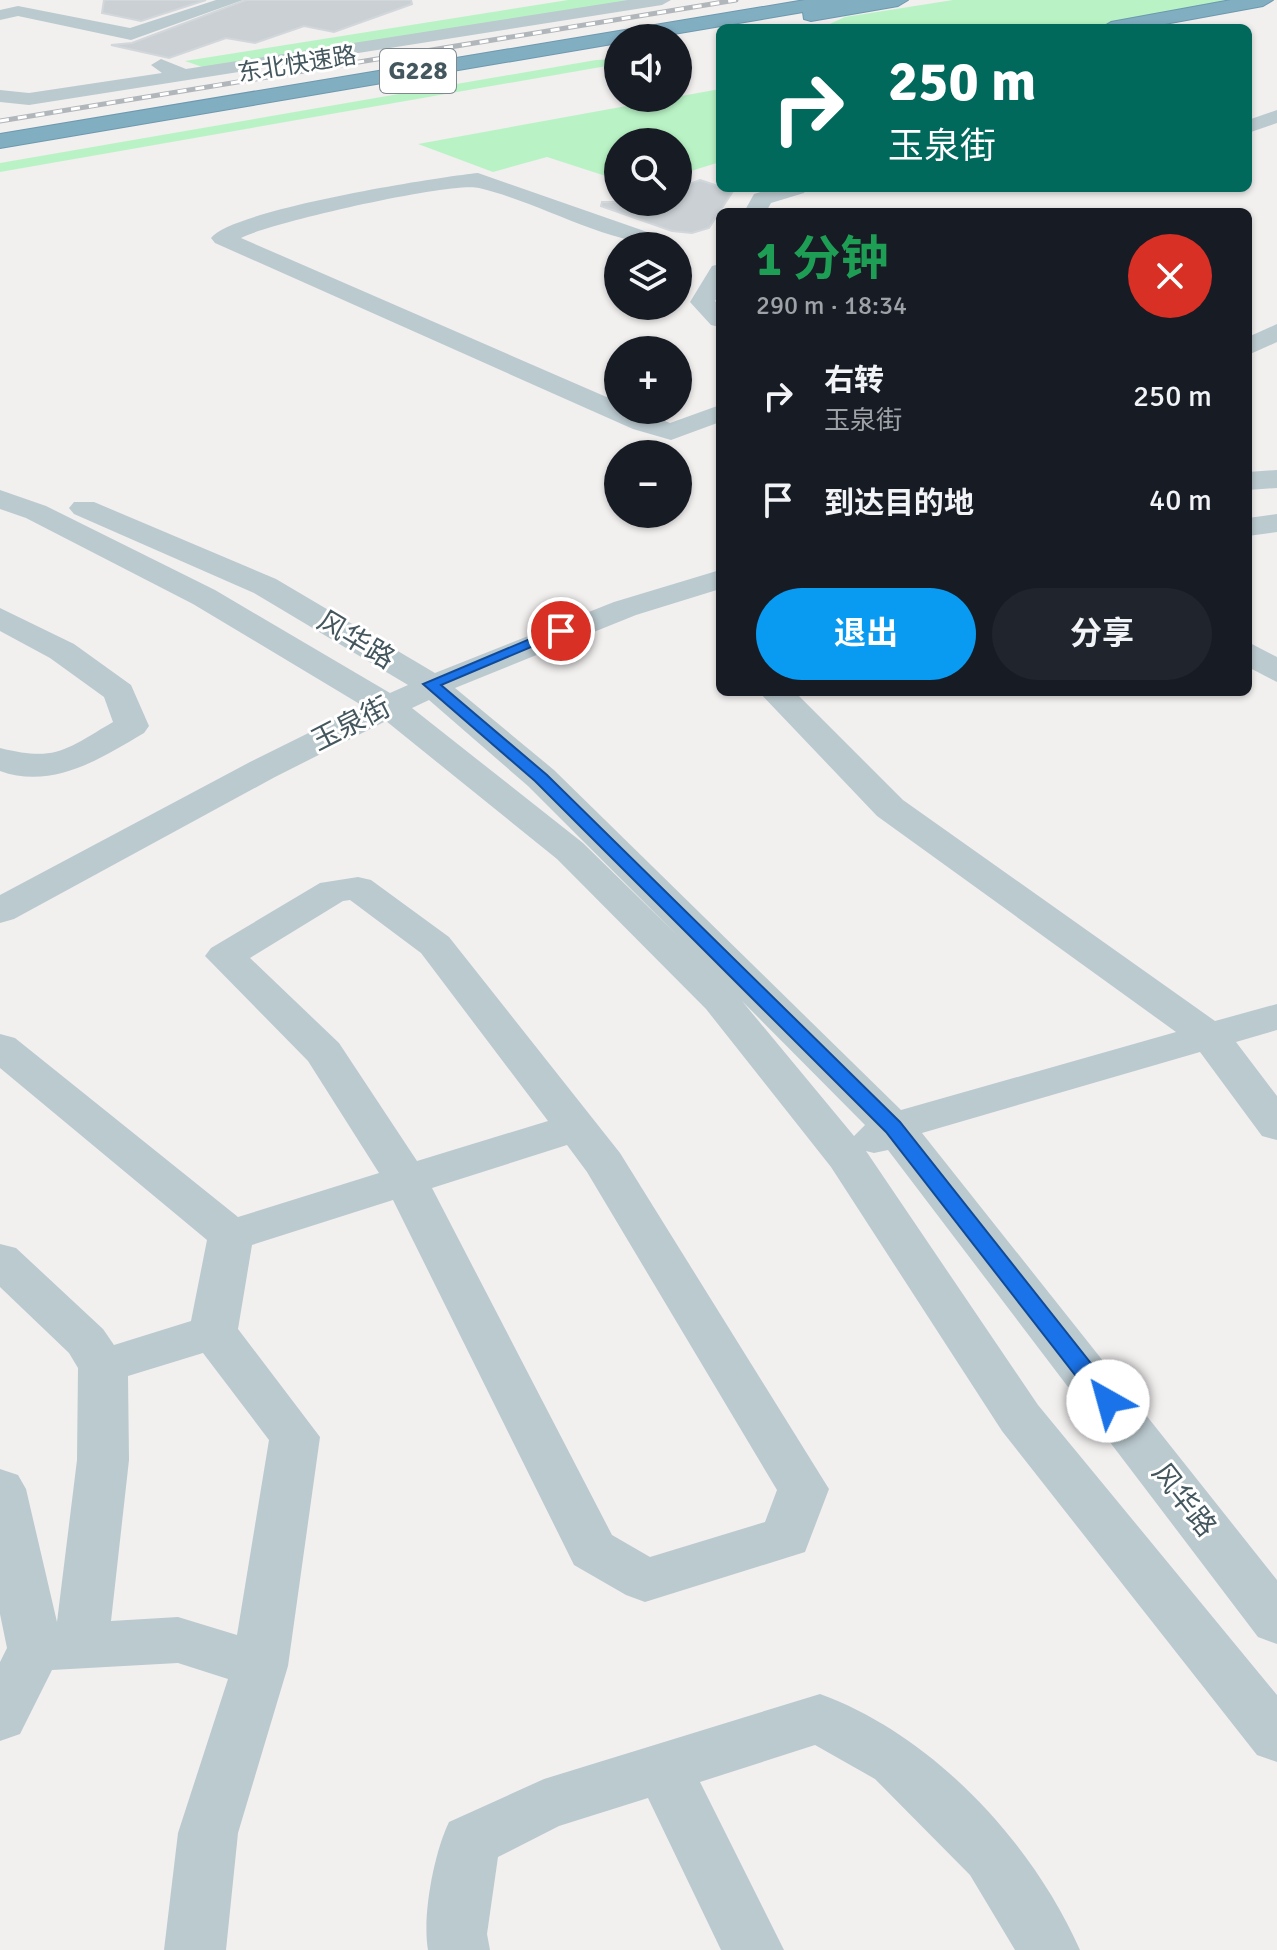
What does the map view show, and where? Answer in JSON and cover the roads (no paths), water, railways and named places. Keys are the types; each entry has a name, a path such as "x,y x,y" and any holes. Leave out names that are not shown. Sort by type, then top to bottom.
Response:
{"highway":[{"name":"东北快速路","path":"723,24 840,5 898,0"},
{"path":"1133,24 1263,0"},
{"path":"1162,24 1277,3"},
{"name":"东北快速路","path":"752,24 840,5"},
{"path":"799,24 806,18 840,5"},
{"name":"东北快速路","path":"0,141 716,25"},
{"path":"692,36 716,33"},
{"name":"东北快速路","path":"0,153 604,50"}],"street":[{"path":"131,34 234,0"},
{"path":"0,96 29,99 662,0"},
{"path":"6,11 131,34 179,47 159,64 184,75"},
{"path":"1252,127 1277,116"},
{"path":"1252,130 1277,139"},
{"path":"625,232 478,180 439,183 285,216 242,228 223,238 643,423 671,432 716,415"},
{"path":"757,208 762,199 784,192"},
{"path":"703,261 702,302 716,316"},
{"path":"1252,345 1277,332"},
{"name":"风华路","path":"0,474 265,586 430,684 541,778 893,1127 1277,1621"},
{"path":"1252,481 1277,479"},
{"path":"0,499 36,512 204,597 388,706 592,872 720,1000 847,1157 1020,1418 1277,1737"},
{"path":"1252,526 1277,523"},
{"name":"玉泉街","path":"0,911 208,797 430,684 588,621 716,580"},
{"path":"0,618 62,651 119,692 132,726 47,768 15,768 0,759"},
{"path":"1252,655 1277,672"},
{"path":"780,696 890,808 1210,1037 1277,1126"},
{"path":"358,888 435,945 604,1163 803,1489 786,1537 645,1580 593,1550 406,1180 324,1052 225,956 333,891 358,888"},
{"path":"847,1157 893,1127 1277,1017"},
{"path":"0,1047 231,1235"},
{"path":"231,1235 576,1127"},
{"path":"195,1950 208,1833 260,1666 295,1437 213,1332 231,1235"},
{"path":"0,1260 86,1341 103,1366 103,1460 58,1648 0,1717"},
{"path":"103,1366 213,1332"},
{"path":"0,1489 58,1648"},
{"path":"58,1648 178,1640 260,1666"},
{"path":"459,1950 456,1934 470,1841 544,1805 820,1719 896,1761 991,1856 1049,1950"},
{"path":"663,1768 753,1950"}],"railway":[{"path":"0,121 736,0"}]}
